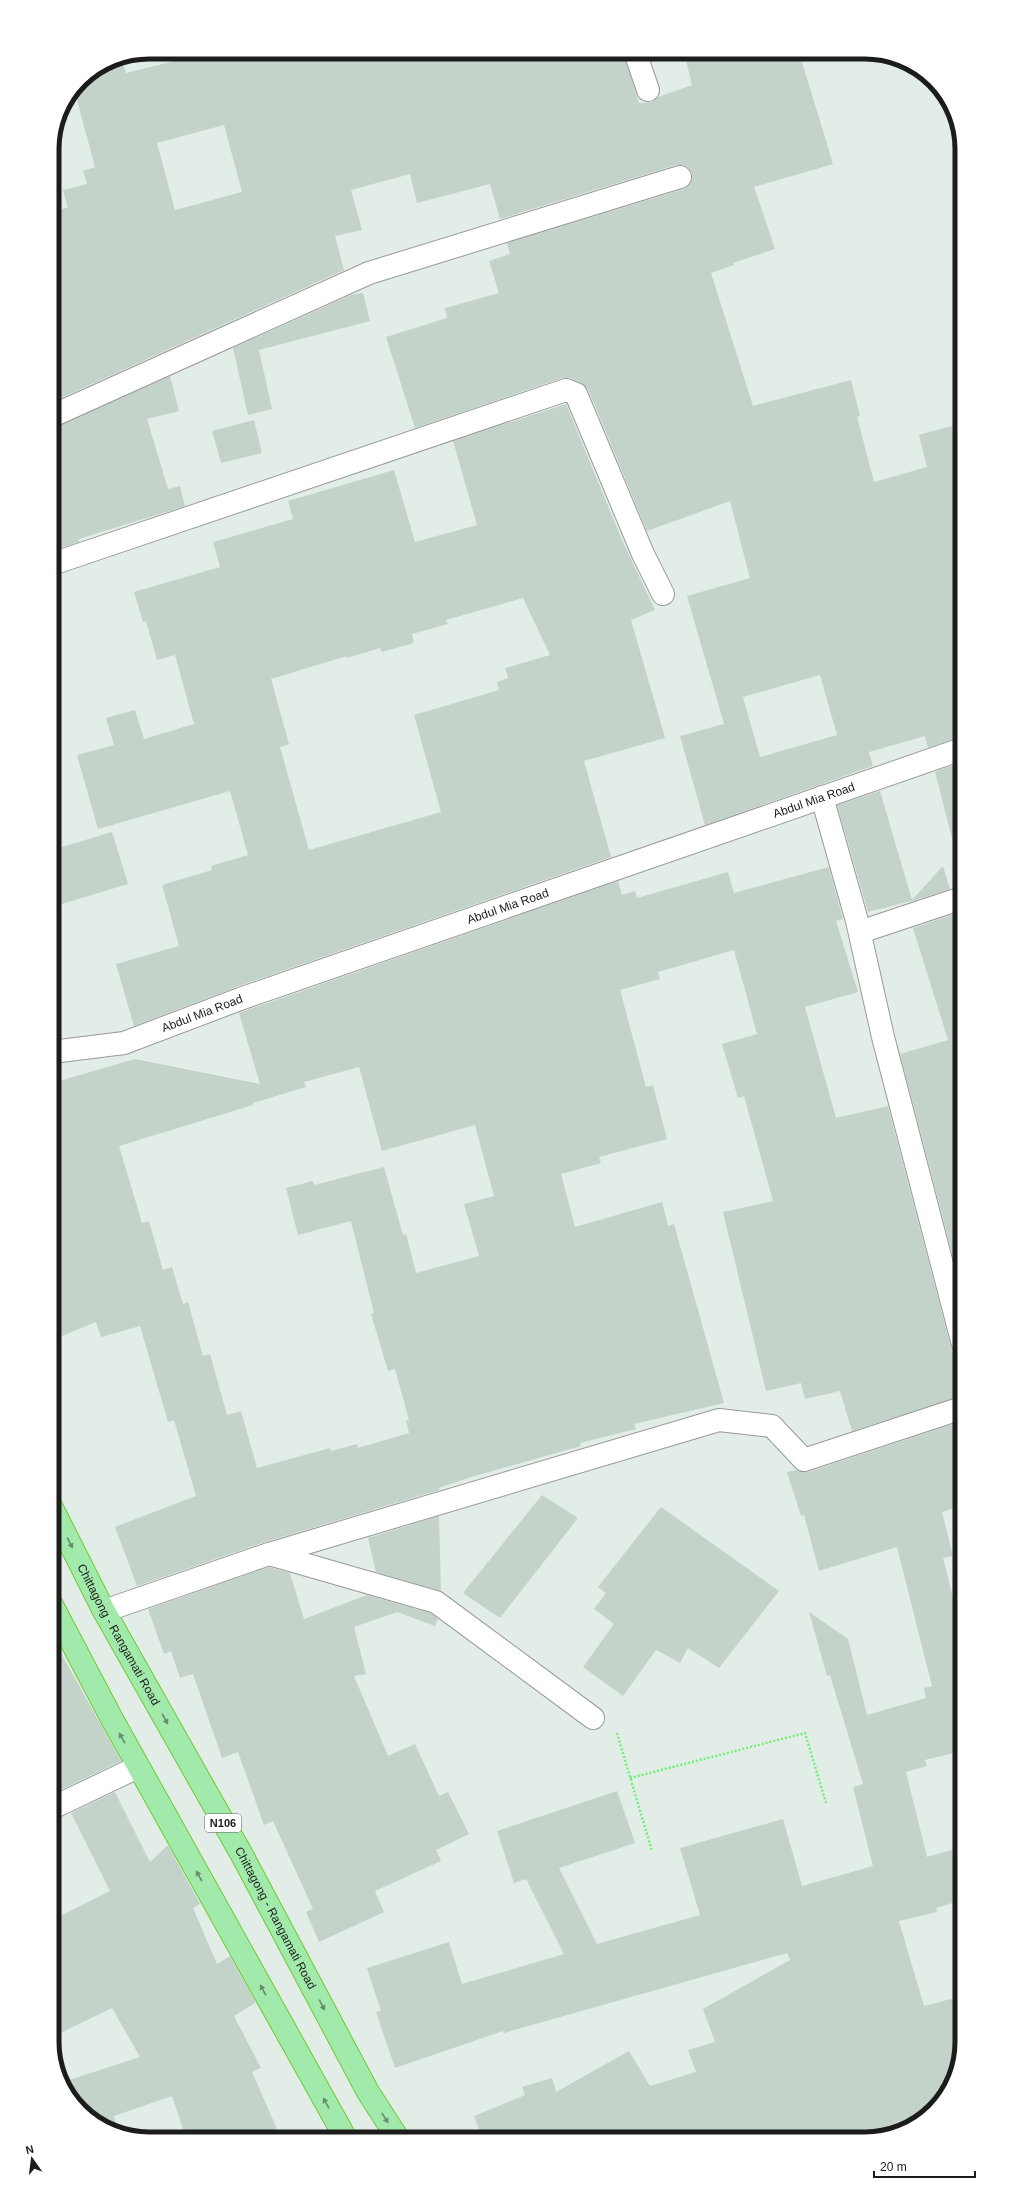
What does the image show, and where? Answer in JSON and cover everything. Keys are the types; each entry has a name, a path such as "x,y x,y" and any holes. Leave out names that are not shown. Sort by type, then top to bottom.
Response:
{"highway":[{"name":"Chittagong - Rangamati Road","path":"59,1522 104,1611 242,1855 368,2092 394,2132"},
{"path":"59,1618 138,1767 342,2132"}],"street":[{"path":"637,59 648,90"},
{"path":"59,413 369,273 680,177"},
{"path":"59,562 566,390 576,394 643,554 663,594"},
{"name":"Abdul Mia Road","path":"59,1051 124,1043 240,999 955,751"},
{"path":"822,797 860,932 882,1037 955,1314"},
{"path":"860,932 955,900"},
{"path":"104,1611 268,1554 719,1420 772,1426 804,1460 955,1410"},
{"path":"268,1554 436,1602 593,1718"},
{"path":"59,1805 138,1767"}],"path":[{"path":"593,1718 614,1722 652,1851"},
{"path":"630,1778 805,1733 826,1803"}],"building":[{"path":"183,59 625,59 639,103 652,102 658,97 692,85 686,59 801,59 833,164 754,187 775,249 733,263 734,265 711,273 753,406 851,380 860,416 857,417 874,482 927,467 919,435 955,425 955,739 928,748 925,736 869,752 873,766 705,825 680,736 724,724 687,596 750,578 730,501 647,531 588,389 581,383 571,378 562,378 415,428 386,337 447,318 445,308 499,293 489,261 510,254 507,243 684,189 692,180 692,174 689,168 683,165 676,165 500,219 490,184 417,203 410,174 351,190 362,230 335,236 344,270 59,399 59,209 68,208 63,190 87,184 83,171 95,167 76,96 85,85 99,74 114,66 123,63 126,73","holes":["224,125 242,192 175,210 157,143","820,675 837,735 760,757 743,697"]},
{"path":"363,293 370,321 259,350 272,409 248,415 233,348 351,295"},
{"path":"170,376 179,411 147,419 168,489 180,486 185,506 79,539 79,542 59,549 59,425"},
{"path":"566,404 622,540 655,610 631,620 665,738 584,761 611,857 236,987 134,1026 116,964 179,946 162,885 212,870 211,866 248,855 230,791 98,829 77,755 114,745 106,718 135,710 144,739 194,724 175,655 157,660 146,621 143,622 134,592 220,567 213,542 293,519 288,501 394,470 415,542 477,525 453,441","holes":["523,598 550,655 505,668 508,678 497,682 499,690 414,715 441,812 309,850 280,747 289,744 271,679 347,656 347,658 380,648 382,652 414,643 412,634 448,624 446,620"]},
{"path":"254,420 262,453 221,463 212,431"},
{"path":"955,765 955,842 953,842 935,772"},
{"path":"880,791 912,900 943,866 950,889 910,902 911,901 868,912 837,805"},
{"path":"112,832 128,884 59,905 59,848"},
{"path":"829,867 843,919 836,921 858,992 805,1007 836,1118 888,1106 950,1344 955,1351 955,1398 852,1431 840,1391 805,1399 801,1383 766,1391 723,1212 773,1201 744,1096 738,1098 722,1044 757,1034 734,950 658,972 660,979 620,990 646,1087 653,1085 667,1139 599,1157 601,1163 561,1174 575,1227 662,1202 668,1226 674,1224 724,1403 634,1424 636,1429 580,1443 581,1446 468,1478 439,1488 439,1490 265,1542 137,1586 115,1527 196,1496 174,1420 168,1422 140,1326 101,1337 96,1322 59,1337 59,1081 135,1059 260,1084 239,1013 618,881 622,895 635,891 637,898 728,872 734,893","holes":["359,1067 382,1151 475,1125 494,1196 464,1204 479,1256 416,1273 406,1234 403,1235 384,1167 314,1185 313,1181 286,1188 298,1235 351,1221 374,1313 371,1314 388,1371 395,1369 409,1420 406,1421 409,1433 358,1448 357,1444 331,1451 330,1448 257,1468 241,1411 227,1415 210,1354 203,1356 188,1302 183,1304 172,1267 163,1270 149,1221 142,1223 119,1146 253,1105 253,1103 306,1087 304,1082"]},
{"path":"955,914 955,1264 900,1054 948,1040 913,928"},
{"path":"955,1423 955,1508 942,1512 953,1556 943,1558 955,1606 955,1753 925,1760 927,1766 906,1772 927,1857 955,1849 955,1902 936,1908 937,1912 899,1921 924,2006 955,1998 954,2054 946,2082 929,2106 920,2113 905,2123 889,2129 877,2131 480,2132 474,2116 525,2095 522,2087 552,2078 556,2092 629,2051 650,2086 696,2072 688,2050 715,2042 703,2009 790,1960 787,1953 504,2033 503,2031 395,2068 376,2012 381,2011 367,1968 449,1942 462,1984 564,1954 526,1879 514,1883 497,1831 617,1791 635,1843 559,1868 597,1944 700,1915 680,1848 783,1819 802,1886 873,1866 853,1787 863,1784 830,1675 827,1676 809,1612 848,1639 867,1715 926,1698 924,1688 932,1686 897,1547 819,1571 804,1515 801,1516 787,1472 797,1470 808,1472"},
{"path":"542,1495 578,1518 500,1618 463,1593"},
{"path":"661,1507 779,1591 719,1668 688,1648 680,1663 656,1650 623,1696 583,1667 614,1624 594,1609 606,1593 598,1587"},
{"path":"439,1516 441,1591 376,1572 368,1538"},
{"path":"269,1567 290,1573 304,1619 367,1595 430,1613 438,1619 435,1626 397,1612 354,1627 366,1674 354,1676 388,1756 415,1744 439,1796 448,1792 469,1834 436,1850 441,1861 375,1891 384,1912 319,1942 306,1912 313,1909 273,1821 264,1825 238,1752 222,1758 193,1674 180,1678 171,1651 164,1654 148,1609"},
{"path":"59,1650 121,1761 59,1791"},
{"path":"115,1792 150,1862 168,1845 200,1904 193,1908 217,1964 230,1956 254,1999 255,2003 234,2016 261,2068 252,2072 277,2129 266,2132 184,2132 172,2096 114,2116 117,2126 104,2120 85,2106 71,2087 67,2081 140,2057 112,2008 59,2034 59,1916 110,1891 71,1813"}]}
